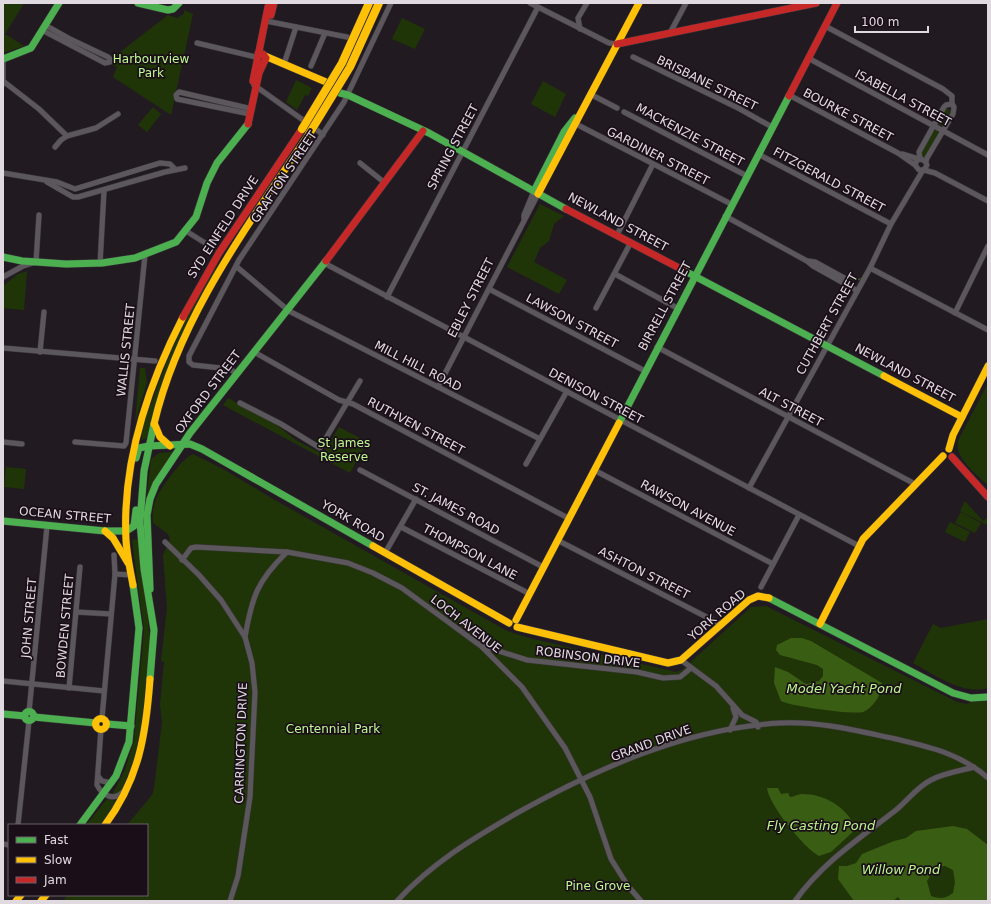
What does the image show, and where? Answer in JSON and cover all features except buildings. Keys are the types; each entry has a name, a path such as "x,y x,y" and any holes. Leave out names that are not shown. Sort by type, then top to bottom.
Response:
{"main road":[{"path":"3,59 27,51 33,45 59,3"},
{"path":"138,3 168,10 173,9 179,3"},
{"name":"SYD EINFELD DRIVE","path":"129,477 135,440 150,393 179,322 205,275 302,129 336,74 369,3"},
{"name":"SYD EINFELD DRIVE","path":"149,446 174,364 201,304 226,258 309,134 350,67 378,3"},
{"name":"EBLEY STREET","path":"536,193 564,132 580,112 639,3"},
{"path":"617,44 800,4 816,3"},
{"name":"BIRRELL STREET","path":"514,623 837,3"},
{"path":"3,262 22,261 100,264 145,255 176,242 196,217 207,183 217,163 247,126 270,5"},
{"path":"261,58 284,64 325,84 261,58"},
{"name":"NEWLAND STREET","path":"343,93 462,151 536,193 962,417"},
{"name":"EBLEY STREET","path":"536,193 576,124 580,112"},
{"name":"OXFORD STREET","path":"149,446 182,445 288,310 423,131"},
{"path":"3,257 22,261"},
{"path":"820,624 863,539 943,456 947,459 950,453 953,435 988,366"},
{"path":"155,424 160,436 170,446"},
{"name":"YORK ROAD","path":"182,445 191,444 202,449 385,553 514,623 668,663 681,660 744,604 758,596 770,599 953,693 971,698 988,697"},
{"path":"106,824 116,812 131,783 145,738 153,644 147,528 148,505 155,486 182,445"},
{"path":"81,824 112,783 125,759 131,726 139,635 126,531 129,477 139,448 143,446 149,446 142,496 142,560 152,609"},
{"path":"950,453 988,497"},
{"path":"126,531 133,529 135,526 137,506 142,496"},
{"name":"OCEAN STREET","path":"3,522 105,531 126,531"},
{"path":"105,531 114,539 123,557 129,564"},
{"path":"3,714 131,726"}],"street":[{"name":"GRAFTON STREET","path":"237,374 230,369 193,365 188,359 237,267 239,260 323,135 343,93 391,3"},
{"path":"530,3 609,43 617,44"},
{"path":"580,29 578,18 586,3"},
{"path":"670,33 686,3"},
{"name":"SPRING STREET","path":"387,297 538,7"},
{"path":"267,22 347,37"},
{"path":"825,26 943,89 952,96 952,104 946,105 933,125 919,152 919,159 916,165"},
{"path":"284,64 296,27"},
{"path":"44,28 108,57 110,62 105,63 44,28"},
{"path":"311,66 325,33"},
{"path":"197,43 261,58"},
{"name":"BRISBANE STREET","path":"633,57 738,108 772,127"},
{"name":"ISABELLA STREET","path":"808,58 988,155"},
{"path":"3,59 3,84"},
{"path":"3,81 39,108 67,136"},
{"path":"254,86 303,120"},
{"path":"179,92 249,111 177,99 176,95 179,92"},
{"name":"MACKENZIE STREET","path":"590,94 617,108"},
{"name":"BOURKE STREET","path":"789,95 898,153 916,165 918,169 925,167 924,160 898,153"},
{"name":"CUTHBERT STREET","path":"749,488 856,290 870,268 891,224 925,167 942,130 953,114 954,107 952,104"},
{"name":"MACKENZIE STREET","path":"624,112 746,176"},
{"path":"55,147 67,136 96,128 118,114"},
{"name":"GARDINER STREET","path":"576,124 732,204"},
{"path":"317,130 323,135"},
{"name":"FITZGERALD STREET","path":"758,154 891,224"},
{"path":"3,173 57,182 75,189 160,163 170,164 175,169"},
{"path":"360,163 385,182"},
{"path":"617,235 653,164"},
{"path":"925,167 988,201"},
{"path":"44,181 73,197 104,191 175,169 185,168"},
{"path":"100,264 104,191"},
{"name":"EBLEY STREET","path":"438,387 465,338 536,193"},
{"path":"3,277 23,266 36,262 40,215"},
{"path":"725,216 846,279"},
{"path":"186,231 213,248"},
{"path":"596,308 631,242"},
{"path":"954,313 988,246"},
{"name":"WALLIS STREET","path":"75,442 124,446 128,430 145,255"},
{"path":"807,260 813,266 856,290"},
{"name":"DENISON STREET","path":"324,263 859,546"},
{"name":"MILL HILL ROAD","path":"237,267 288,310 540,439"},
{"path":"870,268 988,330"},
{"path":"615,274 677,308"},
{"name":"LAWSON STREET","path":"489,289 645,371"},
{"path":"40,352 44,312"},
{"name":"ALT STREET","path":"657,347 915,484"},
{"path":"3,348 155,361"},
{"name":"RUTHVEN STREET","path":"254,352 568,518"},
{"path":"240,403 280,424 320,448 360,381"},
{"path":"526,464 567,391"},
{"path":"3,442 22,444"},
{"name":"ST. JAMES ROAD","path":"360,470 543,567"},
{"name":"RAWSON AVENUE","path":"594,470 773,564"},
{"path":"385,553 416,499"},
{"path":"761,587 799,515"},
{"name":"JOHN STREET","path":"18,824 47,526"},
{"name":"THOMPSON LANE","path":"401,527 530,594"},
{"name":"ASHTON STREET","path":"557,540 722,625"},
{"name":"CARRINGTON DRIVE","path":"165,542 220,600 246,636 252,663 255,688 252,769 247,831 238,876 230,901"},
{"name":"LOCH AVENUE","path":"182,560 191,548 196,547 287,552 348,563 373,572 402,588 481,646 522,687 544,716 565,748 590,797 611,859 628,886 641,901"},
{"path":"246,636 250,607 255,593 262,580 287,552"},
{"path":"114,555 115,574 97,785 104,794 118,797 131,783"},
{"name":"BOWDEN STREET","path":"69,688 80,566"},
{"path":"115,574 131,575"},
{"path":"76,612 111,614"},
{"name":"ROBINSON DRIVE","path":"481,646 527,660 637,672 663,678 680,677 691,668"},
{"path":"681,660 709,679 742,715 756,722 758,727"},
{"path":"3,681 104,691"},
{"path":"729,700 736,717 730,730"},
{"name":"GRAND DRIVE","path":"397,901 409,888 457,848 558,791 581,780 670,744 730,730 801,723 862,731 944,751 974,767 988,778"},
{"path":"795,901 809,882 836,857 898,808 922,786 942,775 974,767"},
{"path":"98,775 102,781 112,783"}],"green space":[{"path":"3,3 24,3 5,34 24,46 3,53"},
{"name":"Harbourview Park","path":"184,10 193,14 171,115 113,77 117,67 110,64 115,56 168,15 177,18 184,14"},
{"path":"402,18 425,29 415,49 392,39"},
{"path":"296,80 312,88 308,96 305,95 297,110 286,102"},
{"path":"543,81 566,94 555,117 531,104"},
{"path":"153,107 161,114 147,132 138,125"},
{"path":"945,109 949,109 950,113 944,125 940,126 938,123"},
{"path":"935,130 938,132 938,136 925,158 921,156 921,153"},
{"path":"540,204 564,216 554,224 549,241 540,248 534,262 567,280 559,294 507,267"},
{"path":"221,259 181,337 171,360 147,438 142,440 145,419 174,344 191,309"},
{"path":"27,271 24,310 3,308 3,286 18,274"},
{"path":"140,368 145,368 147,382 135,423"},
{"path":"988,383 988,486 963,460 958,447 958,441"},
{"name":"St James Reserve","path":"228,398 273,422 297,441 323,454 339,427 367,442 350,473 223,405"},
{"path":"159,453 174,453 154,484 146,504 151,459"},
{"name":"Centennial Park","path":"193,454 223,469 273,499 507,631 529,638 676,672 682,670 751,607 766,606 957,702 967,704 971,702 988,701 988,901 63,901 67,896 148,896 148,824 128,824 152,795 162,722 160,705 164,662 161,661 167,608 163,555 170,539 168,534 153,523 153,511 158,494 178,467"},
{"path":"6,467 26,469 24,489 4,487"},
{"path":"965,501 983,521 988,517 987,525 960,511"},
{"path":"961,512 981,523 975,533 955,523"},
{"path":"950,522 970,532 965,542 945,532"},
{"path":"138,539 147,605 150,646 139,747 121,792 118,795 112,795 125,770 134,740 144,630 132,540"},
{"path":"988,619 988,688 968,689 949,683 913,663 933,624 941,628"},
{"path":"107,799 117,801 111,812 101,824 87,824"}],"water":[{"name":"Model Yacht Pond","path":"791,638 802,638 811,641 882,683 881,691 873,704 863,712 857,713 808,707 781,701 774,683 775,667 788,672 806,684 819,681 823,676 823,669 817,665 780,655 776,650 777,645"},
{"name":"Fly Casting Pond","path":"767,788 778,788 781,794 788,793 790,797 802,794 819,796 827,799 847,814 856,829 831,852 819,856 796,835 780,815 769,795"},
{"name":"Willow Pond","path":"953,826 967,829 988,845 988,901 901,901 898,897 893,901 854,901 838,879 839,866 847,866 856,863 862,854 894,841 906,838 916,831","holes":["945,866 953,870 955,882 953,893 942,898 931,896 927,881 936,867"]}],"waterway":[{"path":"849,278 855,280 861,279"}],"traffic: fast":[{"path":"3,59 31,48 59,3"},
{"path":"138,3 168,10 173,9 179,3"},
{"path":"340,93 348,95 429,133 566,209"},
{"path":"619,423 789,96"},
{"path":"534,191 564,132 575,118"},
{"path":"3,257 22,261 66,264 102,263 135,258 176,242 196,217 207,183 217,163 248,124"},
{"path":"150,589 147,515 150,499 156,484 190,433 326,261"},
{"path":"683,270 884,376"},
{"path":"150,679 154,630 144,569 140,522 144,471 154,424"},
{"path":"149,446 190,444 202,449 373,546"},
{"path":"136,458 139,448 149,446"},
{"path":"126,531 134,526 136,510"},
{"path":"3,521 105,531 126,531"},
{"path":"81,824 116,776 129,742 139,628 133,585"},
{"path":"769,598 953,693 971,698 988,697"},
{"path":"29,711 34,716 29,721 24,716 29,711"},
{"path":"3,714 25,716"},
{"path":"34,717 96,723"},
{"path":"107,724 131,726"}],"traffic: slow":[{"path":"302,129 342,63 369,3"},
{"path":"309,134 350,67 379,3"},
{"path":"538,194 639,3"},
{"path":"265,56 326,82"},
{"path":"154,424 165,385 180,346 198,309 240,237 309,134"},
{"path":"133,585 126,546 128,482 133,453 149,397 170,343 183,317"},
{"path":"949,449 953,435 988,366"},
{"path":"884,376 962,417"},
{"path":"516,620 619,423"},
{"path":"155,425 160,437 170,446"},
{"path":"820,624 863,539 943,456"},
{"path":"105,531 113,538 128,563"},
{"path":"373,546 509,623"},
{"path":"517,627 668,663 681,660 749,600 758,596 769,598"},
{"path":"106,824 117,808 126,791 139,756 146,719 150,679"},
{"path":"99,719 103,719 105,720 106,724 105,728 99,729 96,726 96,722 99,719"},
{"path":"16,901 20,896"},
{"path":"41,901 45,896"}],"traffic: jam":[{"path":"271,15 274,3"},
{"path":"617,44 816,3"},
{"path":"789,96 837,3"},
{"path":"253,81 268,7"},
{"path":"248,124 259,73 266,58 263,54 258,54"},
{"path":"183,317 219,253 302,129"},
{"path":"326,261 423,131"},
{"path":"566,209 683,270"},
{"path":"952,457 988,497"}],"park label":[{"name":"Pine Grove","path":"598,886"}]}
